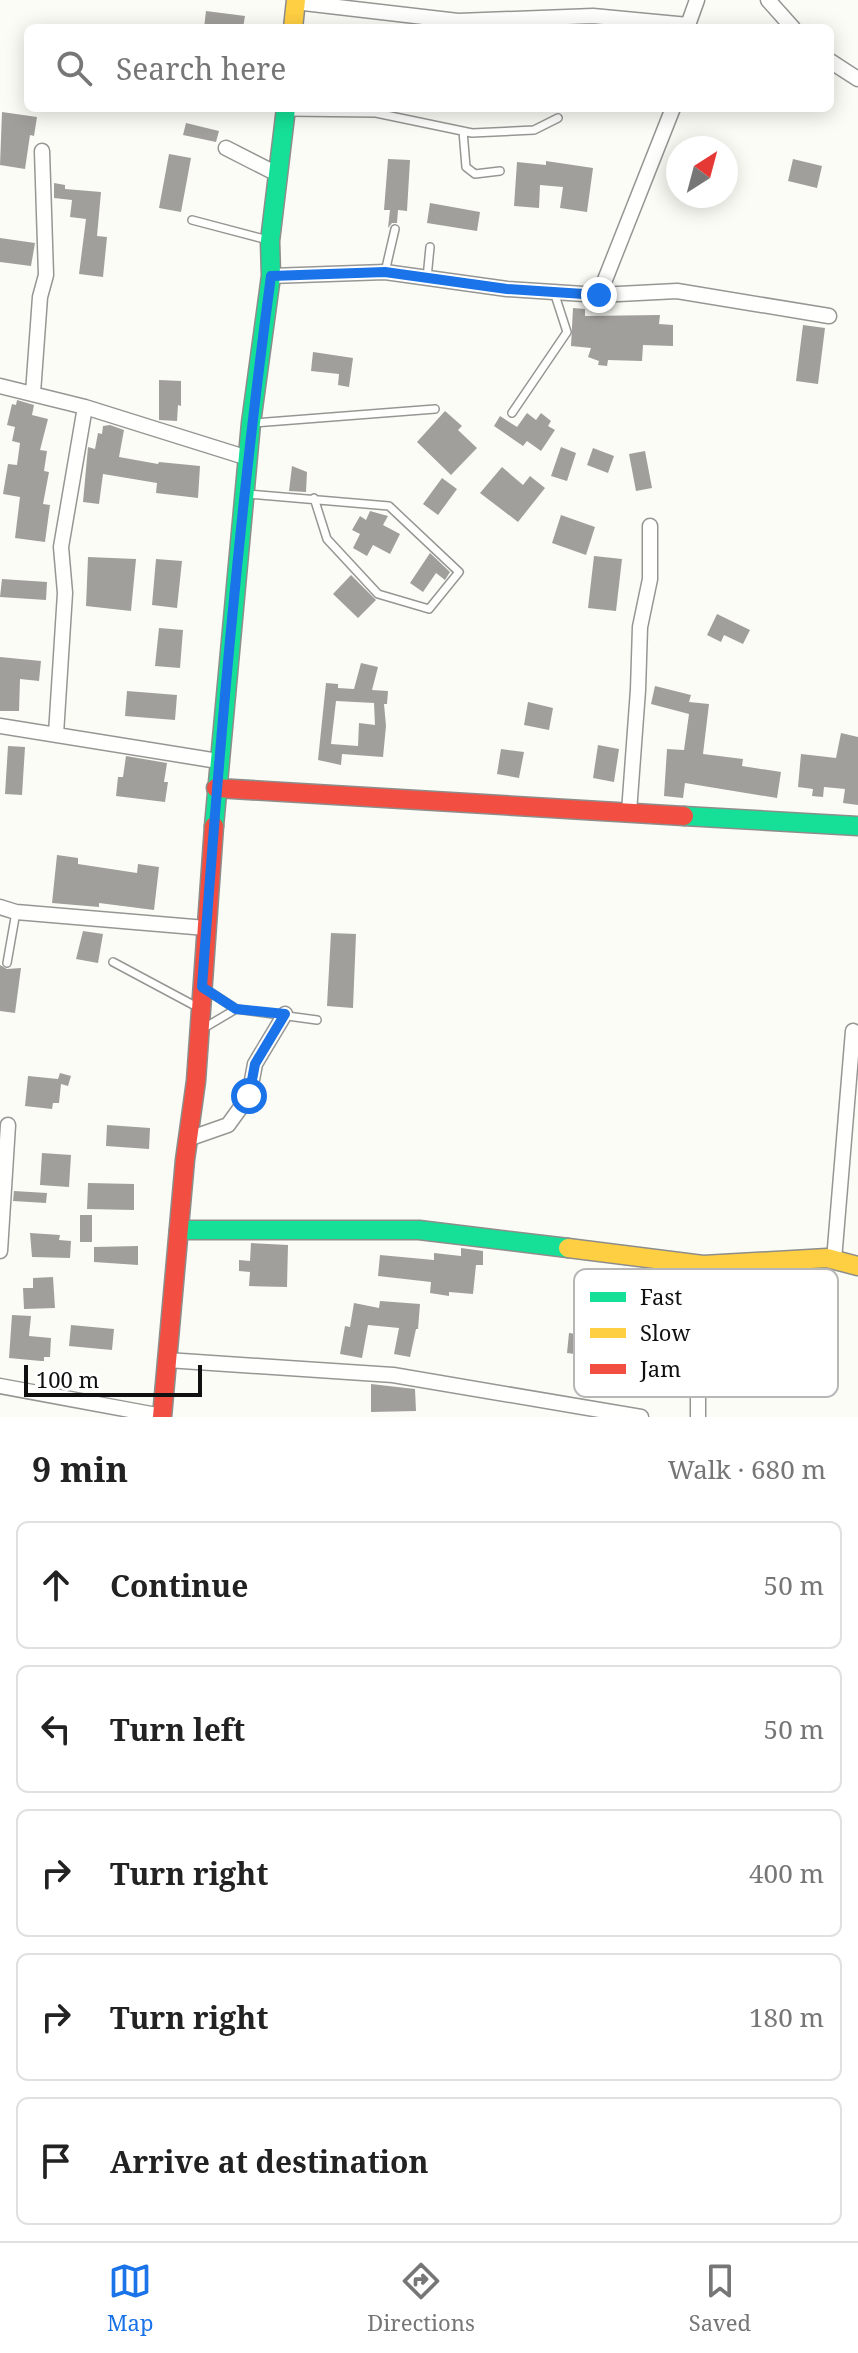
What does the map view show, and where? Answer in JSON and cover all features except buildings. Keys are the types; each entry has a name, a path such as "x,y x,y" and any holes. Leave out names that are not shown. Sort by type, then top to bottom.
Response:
{"main road":[{"path":"293,24 296,1"},
{"path":"162,1417 201,1009 218,761 286,112"},
{"path":"216,788 858,826"},
{"path":"179,1230 419,1230 698,1265 827,1258 858,1266"}],"street":[{"path":"688,24 697,0"},
{"path":"768,0 789,24"},
{"path":"296,1 458,21 593,16 677,24"},
{"path":"834,64 858,79"},
{"path":"599,295 671,112"},
{"path":"226,148 279,175"},
{"path":"33,393 40,297 46,275 42,151"},
{"path":"271,276 385,272 599,295 677,291 829,316"},
{"path":"0,386 85,407 248,458"},
{"path":"56,734 65,593 61,547 85,407"},
{"path":"629,812 640,627 650,579 650,526"},
{"path":"0,726 218,761"},
{"path":"0,907 16,912 206,928"},
{"path":"188,1139 228,1125 249,1096 255,1064 285,1014"},
{"path":"834,1260 853,1031"},
{"path":"0,1251 8,1125"},
{"path":"167,1360 393,1375 641,1417"},
{"path":"0,1386 162,1417"},
{"path":"546,1417 547,1401"}],"lane":[{"path":"346,112 376,113 472,133 534,130 558,118"},
{"path":"463,131 466,167 475,174 500,171"},
{"path":"192,220 270,241"},
{"path":"385,272 395,229"},
{"path":"427,278 430,247"},
{"path":"512,413 567,332 554,292"},
{"path":"251,423 435,409"},
{"path":"244,494 314,498 389,506 459,572 429,609 378,594 327,539 314,498"},
{"path":"7,963 16,912"},
{"path":"113,962 201,1009"},
{"path":"202,987 236,1009 317,1020"},
{"path":"199,1031 236,1009"}],"traffic: fast":[{"path":"214,826 251,423 271,276 270,241 286,112"},
{"path":"684,816 858,826"},
{"path":"179,1230 419,1230 568,1248"}],"traffic: slow":[{"path":"293,24 296,0"},
{"path":"568,1248 703,1265 827,1258 858,1266"}],"traffic: jam":[{"path":"216,788 684,816"},
{"path":"162,1417 185,1160 196,1081 214,826"}],"route":[{"path":"249,1096 255,1064 285,1014 236,1009 202,987 218,761 251,423 271,276 385,272 507,289 599,295"}]}
